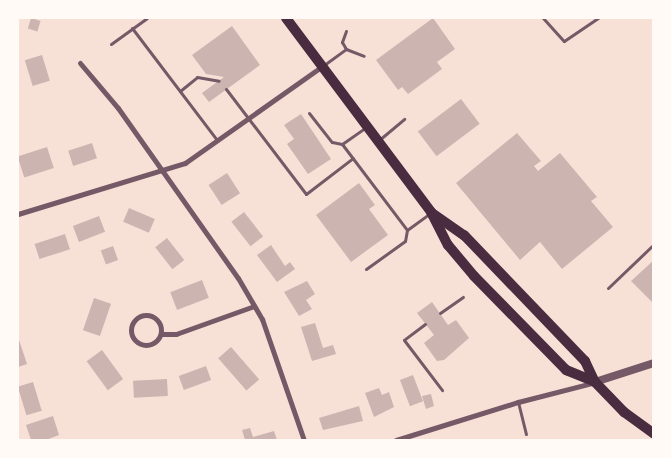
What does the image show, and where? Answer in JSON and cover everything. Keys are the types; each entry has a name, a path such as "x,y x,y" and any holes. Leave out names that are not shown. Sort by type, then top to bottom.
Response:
{"main road":[{"path":"286,18 377,142 432,212 448,245 514,320 566,370 595,382"},
{"path":"432,212 464,235 585,361 595,382 624,412 654,434"}],"street":[{"path":"80,63 118,108 238,278 254,306 304,440"},
{"path":"18,214 146,173 161,171 185,163 321,67"},
{"path":"160,334 176,334 254,306"},
{"path":"146,314 156,318 160,334 154,342 143,344 134,339 131,328 136,318 146,314"},
{"path":"396,440 518,402 595,382 654,363"}],"lane":[{"path":"111,44 147,18"},
{"path":"544,18 564,41 598,18"},
{"path":"132,28 218,141"},
{"path":"346,31 342,42 346,49 364,56"},
{"path":"321,67 346,49"},
{"path":"180,91 197,77 219,81"},
{"path":"226,89 306,194 353,158"},
{"path":"309,113 332,142 342,144 407,230"},
{"path":"377,142 404,119"},
{"path":"342,144 366,127"},
{"path":"366,269 405,241 407,230 432,212"},
{"path":"608,288 654,244"},
{"path":"440,313 463,297"},
{"path":"425,324 404,340 442,390"},
{"path":"518,402 526,434"}],"building":[{"path":"31,18 41,21 37,31 28,29"},
{"path":"433,18 455,49 437,62 442,69 408,94 402,87 398,90 376,60"},
{"path":"232,26 260,65 209,102 202,93 224,77 206,74 192,55"},
{"path":"42,55 50,81 33,86 25,60"},
{"path":"461,99 480,124 437,156 418,131"},
{"path":"301,114 331,159 308,174 287,144 294,139 284,125"},
{"path":"517,133 541,161 534,166 538,171 560,153 597,197 591,201 613,227 562,269 540,242 520,260 456,183"},
{"path":"92,143 97,158 73,166 68,151"},
{"path":"47,147 54,168 24,178 18,156"},
{"path":"227,173 240,193 222,205 209,185"},
{"path":"359,183 375,205 369,209 388,235 351,262 316,215"},
{"path":"129,208 155,219 149,233 123,222"},
{"path":"244,212 263,236 250,246 231,222"},
{"path":"99,216 105,232 79,242 73,226"},
{"path":"65,234 70,249 40,259 35,244"},
{"path":"167,238 184,260 172,269 155,247"},
{"path":"271,245 285,266 290,262 295,269 277,282 257,255"},
{"path":"113,246 118,260 106,265 101,250"},
{"path":"654,260 654,304 631,281"},
{"path":"202,280 209,298 177,310 170,292"},
{"path":"307,281 315,294 306,300 312,309 299,316 284,292"},
{"path":"94,298 111,304 100,336 83,330"},
{"path":"432,302 448,325 456,320 469,338 444,360 437,361 424,343 434,335 417,313"},
{"path":"315,323 323,348 333,345 336,354 312,361 301,327"},
{"path":"18,337 27,364 18,367"},
{"path":"231,347 259,379 246,391 218,358"},
{"path":"102,350 123,379 108,390 87,361"},
{"path":"206,366 211,380 184,390 179,376"},
{"path":"413,375 423,401 410,406 400,380"},
{"path":"167,379 168,396 134,398 133,381"},
{"path":"33,382 42,411 26,415 18,387"},
{"path":"379,388 382,395 389,392 394,407 374,417 365,393"},
{"path":"431,394 434,406 426,409 422,396"},
{"path":"359,406 363,421 323,430 319,418"},
{"path":"53,416 59,435 46,440 31,440 26,425"},
{"path":"250,428 253,437 274,431 277,440 245,440 242,430"}]}
